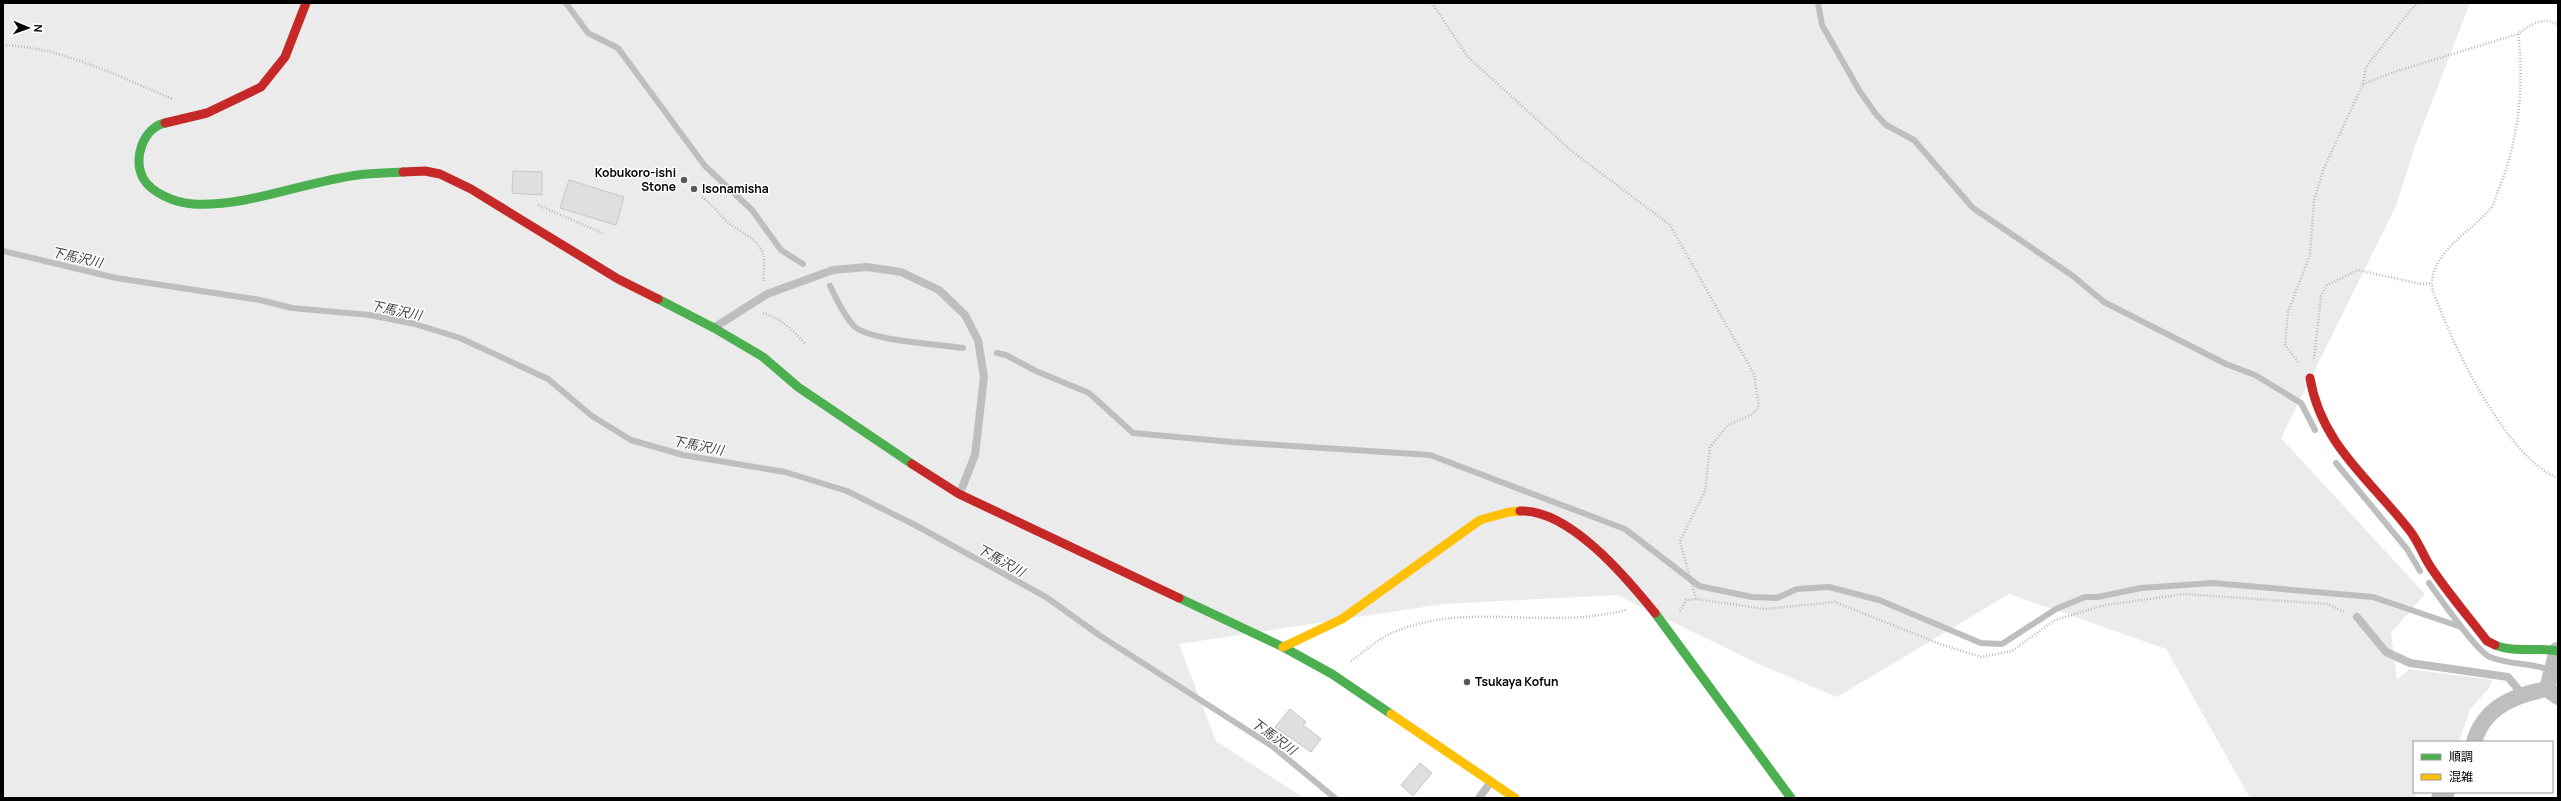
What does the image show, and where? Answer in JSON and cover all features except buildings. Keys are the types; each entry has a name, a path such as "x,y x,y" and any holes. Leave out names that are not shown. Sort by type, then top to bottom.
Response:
{"street":[{"path":"306,3 286,57 261,87 207,113 157,125 142,140 139,160 142,178 159,194 191,204 224,202 357,175 425,171 440,174 471,189 618,279 714,328 763,357 798,387 843,419 959,494 1283,647 1332,674 1515,798"},
{"path":"2310,378 2313,397 2324,426 2345,457 2411,532 2430,566 2487,642 2504,649 2557,653 2552,689 2522,694 2494,710 2478,728 2474,741"},
{"path":"1283,647 1342,619 1480,520 1509,512 1531,511 1561,521 1621,572 1650,605 1674,636 1791,798"}],"lane":[{"path":"714,328 741,308 767,294 833,270 867,267 901,272 939,290 965,315 978,340 984,377 975,455 959,494"},
{"path":"2356,617 2386,652 2410,663 2508,677 2522,694"},
{"path":"1479,798 1491,782"}],"path":[{"path":"1432,3 1468,57 1574,153 1670,225 1754,374 1759,407 1751,415 1728,425 1710,447 1705,491 1680,541 1696,599"},
{"path":"2310,378 2285,345 2288,312 2310,255 2314,200 2324,168 2363,84 2366,67 2414,6 2419,3"},
{"path":"2363,84 2394,72 2518,34 2531,24 2542,21 2558,26"},
{"path":"2518,34 2522,62 2513,146 2508,168 2490,209 2453,243 2438,264 2432,283 2456,348 2491,408 2510,436 2530,459 2546,474 2558,478"},
{"path":"3,45 28,46 86,64 178,102"},
{"path":"702,197 718,209 727,221 756,242 764,254 762,272 767,294"},
{"path":"2310,378 2321,296 2327,285 2358,270 2421,284 2432,283"},
{"path":"741,308 772,315 791,328 806,344"},
{"path":"1674,636 1681,608 1686,600 1696,599 1765,609 1835,602 1940,644 1981,657 2012,651 2055,620 2105,605 2184,594 2327,604 2356,617"},
{"path":"1332,674 1393,632 1432,621 1482,615 1559,618 1596,616 1650,605"}],"shaded area":[{"path":"3,3 2470,3 2415,146 2396,206 2281,438 2425,594 2391,633 2397,679 2410,669 2492,680 2490,687 2470,709 2459,741 2413,741 2413,793 2419,793 2412,798 2250,798 2166,649 2009,594 1837,697 1763,666 1617,595 1444,604 1179,644 1216,741 1304,798 3,798"}],"waterway":[{"path":"566,3 588,33 618,48 705,166 752,210 781,250 803,264"},
{"path":"1818,3 1822,25 1859,90 1875,113 1886,125 1914,140 1973,208 2073,276 2104,302 2226,364 2255,375 2301,403 2315,430"},
{"name":"下馬沢川","path":"3,251 116,278 260,300 292,308 370,315 415,324 460,338 548,379 592,416 631,440 683,455 785,472 847,491 915,525 1046,597 1099,635 1272,746 1335,798"},
{"path":"830,286 847,318 855,327 864,332 890,339 963,348"},
{"path":"997,353 1006,355 1036,371 1089,393 1133,433 1232,442 1430,455 1625,529 1699,586 1752,597 1777,598 1797,589 1829,587 1879,600 1981,643 2002,644 2056,609 2085,597 2098,597 2141,588 2213,583 2373,597 2461,627"},
{"path":"2336,463 2407,549 2420,571"},
{"path":"2429,583 2459,624 2484,653 2498,660 2551,670"}],"traffic: fast":[{"path":"165,123 157,126 146,137 140,153 140,170 143,178 158,193 179,202 193,204 234,202 337,178 364,174 403,172"},
{"path":"658,299 714,328 763,357 798,387 912,464"},
{"path":"1179,598 1283,647 1332,674 1391,714"},
{"path":"1655,613 1791,798"},
{"path":"2495,645 2510,649 2558,651"}],"traffic: slow":[{"path":"1283,647 1342,619 1480,520 1509,512 1520,511"},
{"path":"1391,714 1515,798"}],"traffic: jam":[{"path":"165,123 207,113 261,87 285,57 306,3"},
{"path":"403,172 425,171 440,174 471,189 618,279 658,299"},
{"path":"2310,378 2316,402 2325,423 2336,442 2364,478 2416,539 2430,566 2443,585 2487,641 2495,645"},
{"path":"912,464 959,494 1179,598"},
{"path":"1520,511 1539,513 1558,521 1577,533 1612,564 1655,613"}],"place":[{"name":"Kobukoro-ishi Stone","path":"684,180"},
{"name":"Isonamisha","path":"694,189"},
{"name":"Tsukaya Kofun","path":"1467,682"}]}
